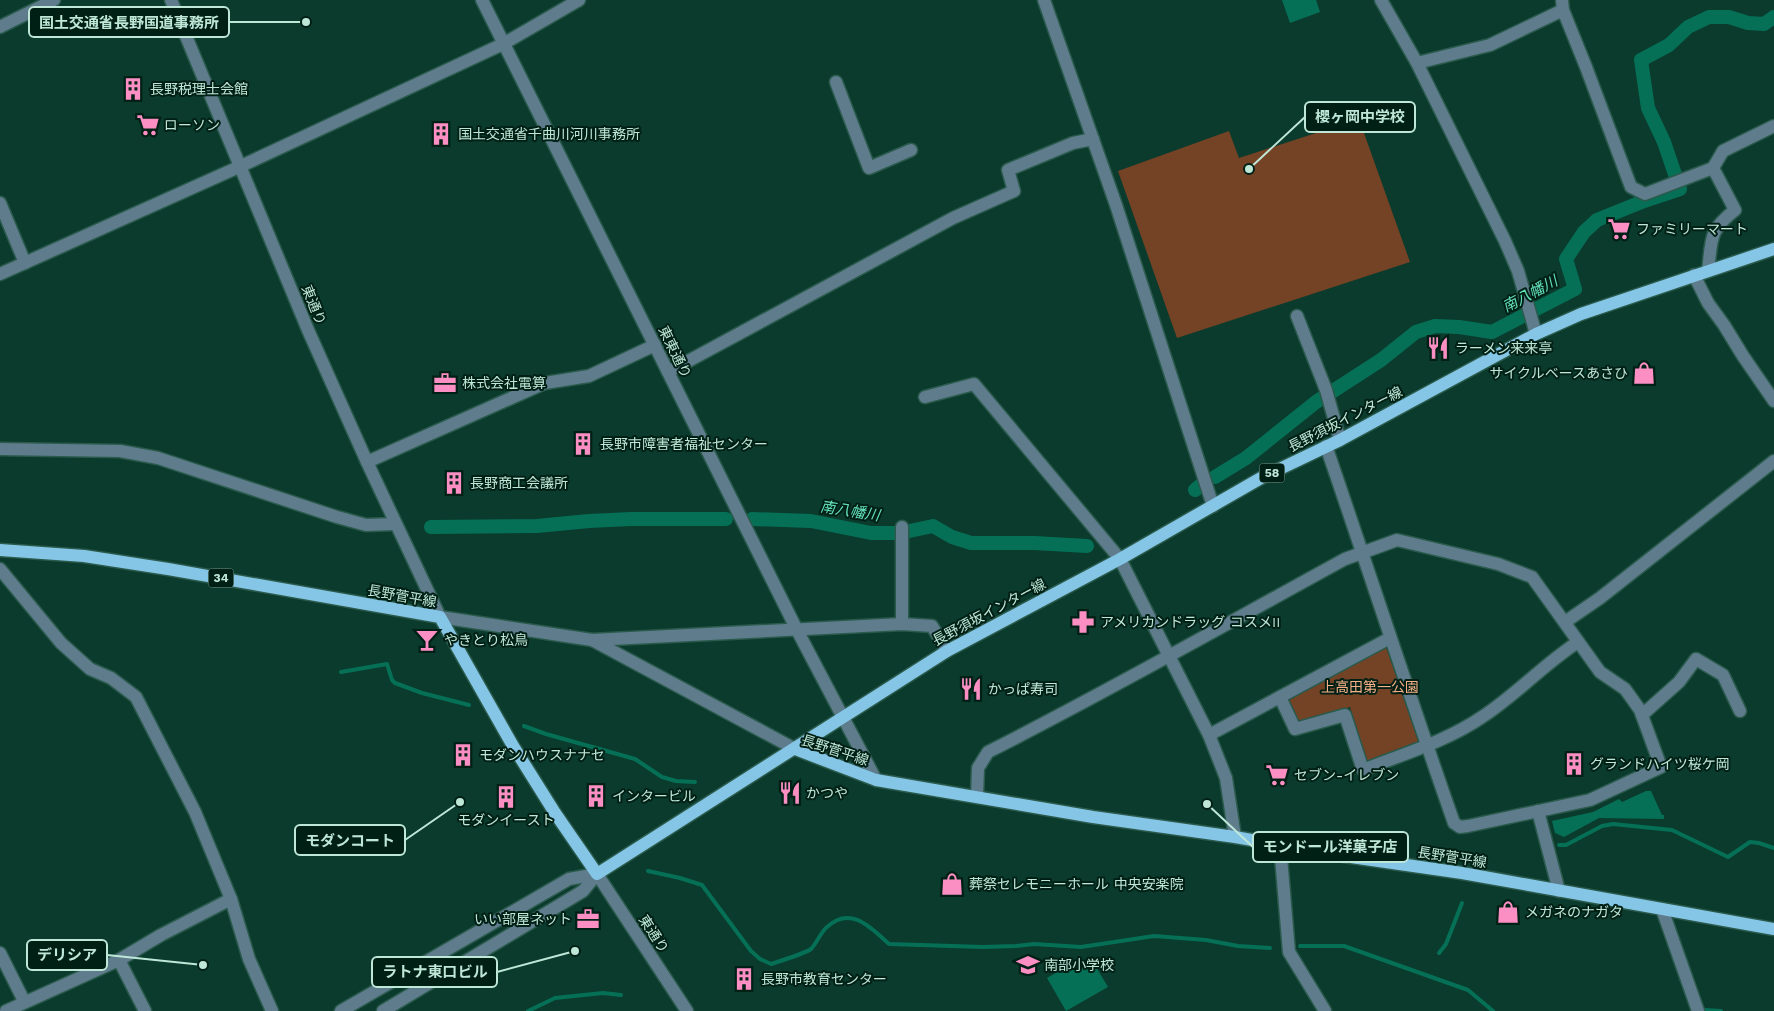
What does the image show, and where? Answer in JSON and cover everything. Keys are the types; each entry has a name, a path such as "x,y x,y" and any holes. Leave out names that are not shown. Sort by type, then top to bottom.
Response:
{"main road":[{"name":"長野須坂インター線","path":"795,749 947,650 1120,559 1261,478 1340,440 1536,334 1582,314 1774,249"},
{"name":"長野菅平線","path":"0,550 84,556 440,617 513,746 554,813 597,874 795,749 876,780 1093,817 1235,837 1462,874 1774,929"}],"street":[{"path":"1,24 54,0"},
{"name":"東通り","path":"171,0 308,330 395,524 440,617"},
{"name":"東東通り","path":"482,0 797,630 876,780"},
{"path":"0,274 241,166 503,44 579,0"},
{"path":"1044,0 1093,139 1213,506"},
{"path":"1380,0 1417,63 1505,241 1518,271 1536,334"},
{"path":"1417,63 1490,45 1562,5 1631,187 1645,194 1713,168 1723,152 1774,126"},
{"path":"836,82 869,168 911,150"},
{"path":"668,372 953,218 1014,191 1008,170 1073,143 1093,139"},
{"path":"1708,271 1713,232 1724,219 1736,210 1713,168"},
{"path":"0,202 25,263"},
{"path":"1694,275 1708,302 1774,401"},
{"path":"1297,316 1327,395 1340,440"},
{"path":"367,462 545,383 589,376 655,345"},
{"path":"925,397 974,384 1120,559 1209,735 1226,778 1235,837"},
{"path":"977,797 978,768 988,752 1129,679 1169,655 1345,559 1363,553 1397,540 1498,564 1532,577 1600,672 1625,689 1640,710 1661,767 1590,800 1468,826 1460,826 1454,823 1426,745 1363,553 1326,446"},
{"path":"0,449 120,452 158,458 337,517 366,525 395,524"},
{"path":"1565,622 1600,598 1774,461"},
{"path":"902,532 902,624"},
{"path":"0,569 61,643 90,669 111,678 136,697 195,812 231,899 249,960 272,1011"},
{"path":"440,617 592,640 902,624 932,626 947,650"},
{"path":"1209,735 1390,638"},
{"path":"592,640 795,749"},
{"path":"1280,697 1295,729 1345,715 1364,770 1426,745 1482,718 1562,652 1578,642"},
{"path":"1642,715 1679,682 1696,659 1723,675 1740,711"},
{"path":"1538,811 1559,891"},
{"path":"1280,845 1289,952 1325,1011"},
{"path":"341,1011 569,879 597,874"},
{"path":"383,1011 583,891 597,874"},
{"name":"東通り","path":"597,874 687,1011"},
{"path":"6,1011 24,1001 119,960 161,935 231,899"},
{"path":"1662,910 1698,1011"},
{"path":"0,953 24,1001"},
{"path":"119,960 146,1011"}],"green space":[{"path":"1359,119 1410,262 1177,338 1118,171 1229,131 1239,158"},
{"name":"上高田第一公園","path":"1386,647 1419,743 1368,763 1350,707 1299,723 1287,698"}],"shaded area":[{"path":"1282,0 1316,0 1320,12 1290,23"},
{"path":"1646,791 1651,791 1662,815 1664,815 1664,819 1599,818 1564,837 1555,833 1552,821 1593,812 1619,799 1622,802"},
{"path":"1093,962 1108,987 1066,1011 1047,978 1071,964 1076,972"}],"waterway":[{"name":"南八幡川","path":"1215,477 1246,458 1316,402 1381,360 1416,332 1435,326 1459,327 1492,332 1575,289 1566,259 1584,232 1597,220 1680,189 1664,142 1648,108 1641,60 1669,45 1688,27 1709,17 1729,17 1748,23 1764,24 1774,17"},
{"name":"南八幡川","path":"1195,490 1201,485"},
{"name":"南八幡川","path":"431,527 537,526 631,519 726,519"},
{"name":"南八幡川","path":"752,519 811,521 871,533 900,533 933,526 952,537 971,543 1034,543 1087,546"},
{"path":"341,672 387,664 392,680 395,683 422,693 469,705"},
{"path":"524,726 635,759 662,777 676,781 695,782"},
{"path":"1559,845 1566,845 1602,826 1613,824 1672,830 1728,857 1750,842 1774,848"},
{"path":"648,871 702,885 751,951 760,959 771,964 811,949 827,927 844,918 860,921 889,944 983,947 1034,944 1081,947 1154,936 1270,948"},
{"path":"1439,953 1446,944 1462,903"},
{"path":"1300,946 1344,946 1468,990 1493,1011"},
{"path":"528,1011 555,998 603,993 621,995"},
{"path":"1705,1010 1721,1011"}],"place":[{"name":"国土交通省長野国道事務所","path":"306,22"},
{"name":"長野税理士会館","path":"133,89"},
{"name":"ローソン","path":"148,125"},
{"name":"国土交通省千曲川河川事務所","path":"441,134"},
{"name":"櫻ヶ岡中学校","path":"1249,169"},
{"name":"ファミリーマート","path":"1619,229"},
{"name":"ラーメン来来亭","path":"1438,348"},
{"name":"サイクルベースあさひ","path":"1644,373"},
{"name":"株式会社電算","path":"445,383"},
{"name":"長野市障害者福祉センター","path":"583,444"},
{"name":"長野商工会議所","path":"454,483"},
{"name":"アメリカンドラッグ コスメII","path":"1083,622"},
{"name":"やきとり松鳥","path":"427,640"},
{"name":"かっぱ寿司","path":"971,689"},
{"name":"モダンハウスナナセ","path":"463,755"},
{"name":"グランドハイツ桜ケ岡","path":"1574,764"},
{"name":"セブン-イレブン","path":"1277,775"},
{"name":"かつや","path":"790,793"},
{"name":"インタービル","path":"596,796"},
{"name":"モダンイースト","path":"506,797"},
{"name":"モダンコート","path":"460,802"},
{"name":"モンドール洋菓子店","path":"1207,804"},
{"name":"葬祭セレモニーホール 中央安楽院","path":"952,884"},
{"name":"メガネのナガタ","path":"1508,912"},
{"name":"いい部屋ネット","path":"588,919"},
{"name":"ラトナ東口ビル","path":"575,951"},
{"name":"デリシア","path":"203,965"},
{"name":"南部小学校","path":"1028,965"},
{"name":"長野市教育センター","path":"744,979"}]}
